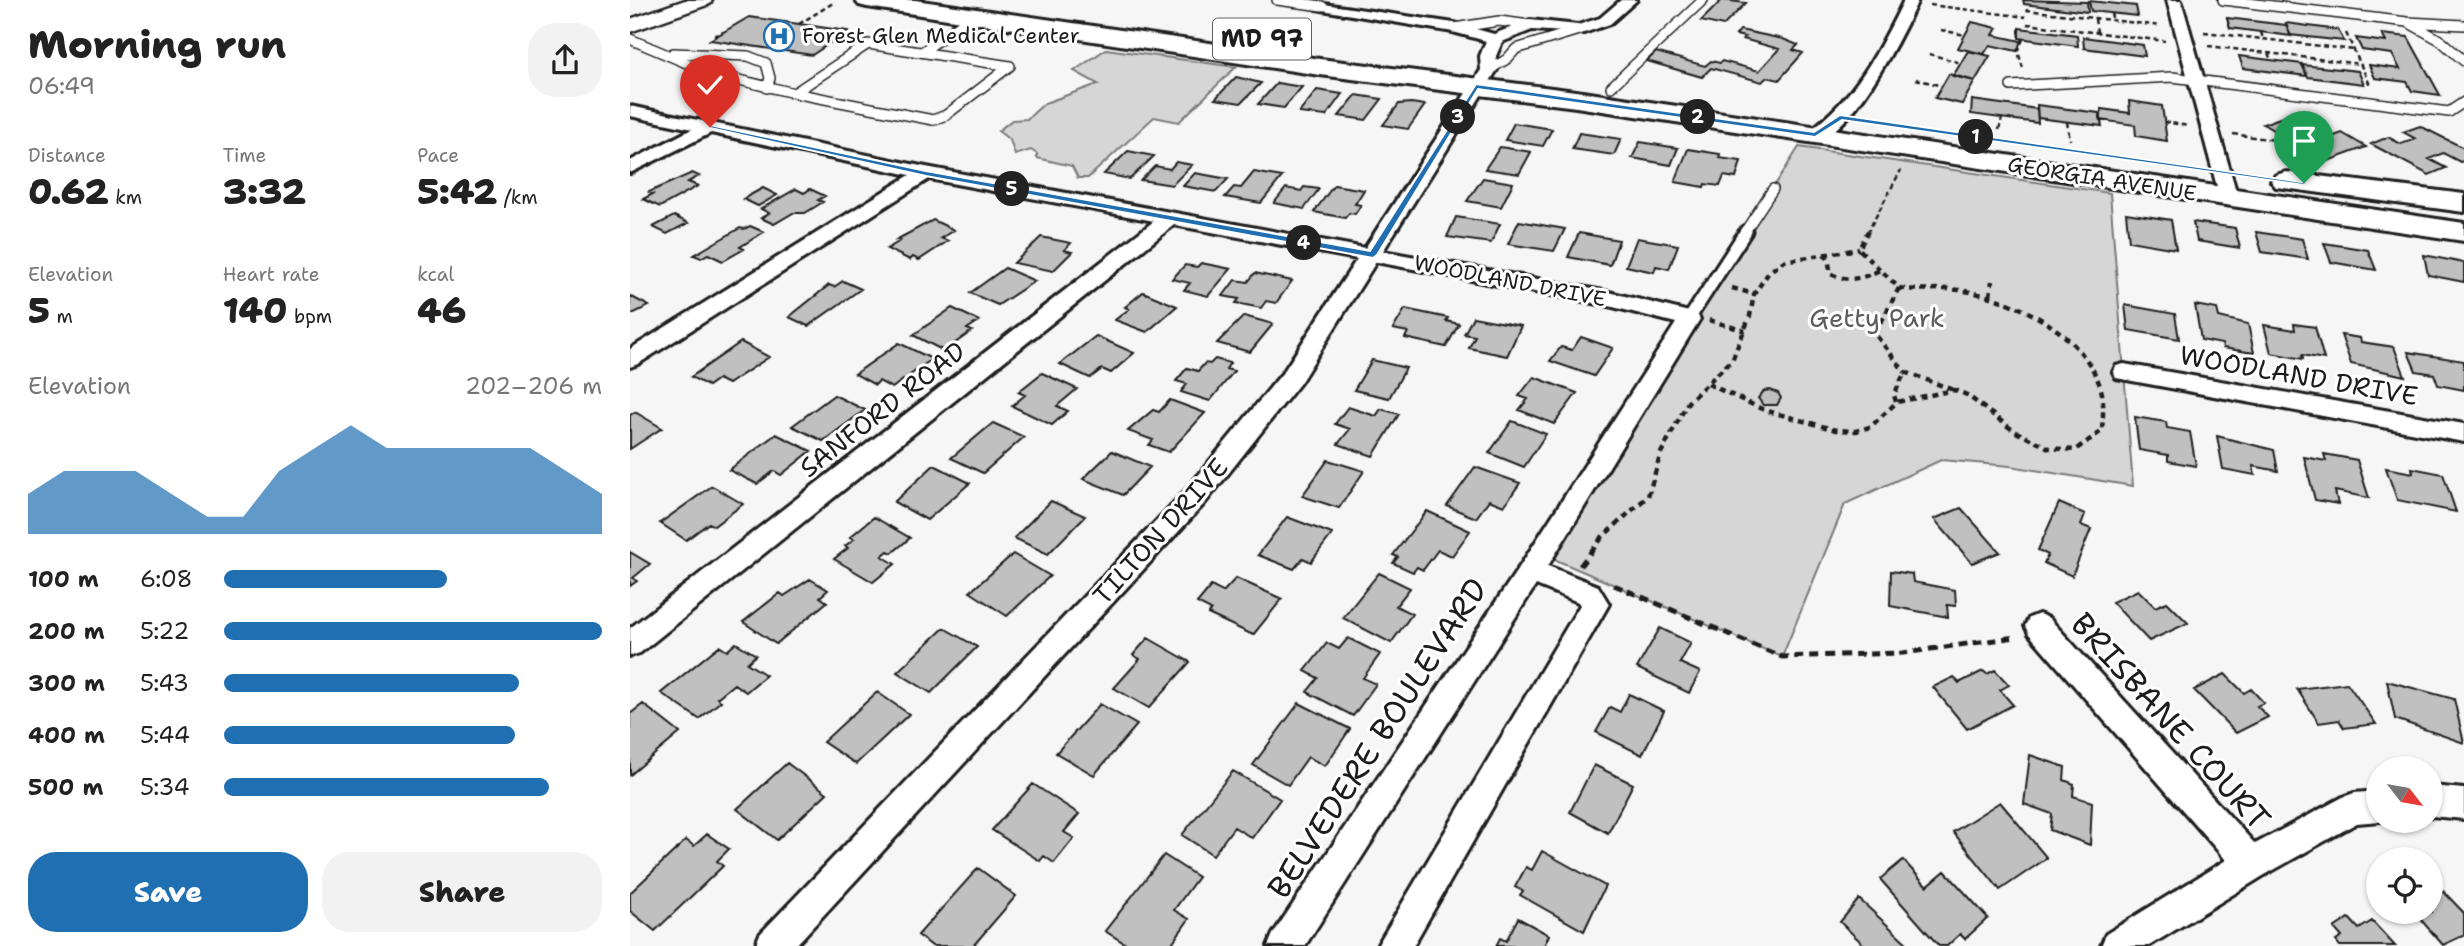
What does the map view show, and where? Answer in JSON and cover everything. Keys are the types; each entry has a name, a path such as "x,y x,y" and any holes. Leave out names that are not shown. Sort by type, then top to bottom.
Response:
{"main road":[{"name":"GEORGIA AVENUE","path":"867,0 980,8 1483,79 1815,135 2226,185 2464,203"},
{"name":"GEORGIA AVENUE","path":"1483,79 1611,87 1840,117 2226,185 2464,232"}],"street":[{"path":"630,24 673,0"},
{"path":"630,24 703,0"},
{"path":"1324,3 1454,28 1495,39 1531,25 1579,30 1605,21 1630,0"},
{"path":"2175,0 2226,185"},
{"path":"1815,135 1840,117 1918,2"},
{"path":"1483,79 1495,39"},
{"name":"TILTON DRIVE","path":"772,946 1196,496 1292,377 1373,255 1483,79"},
{"name":"WOODLAND DRIVE","path":"630,111 926,173 1609,299 1697,319"},
{"path":"630,168 710,127"},
{"path":"630,359 926,173"},
{"name":"SANFORD ROAD","path":"630,644 1169,219"},
{"name":"BELVEDERE BOULEVARD","path":"1285,946 1697,319"},
{"name":"WOODLAND DRIVE","path":"2124,372 2464,433"},
{"path":"1394,946 1595,604 1588,594 1531,571"},
{"name":"BRISBANE COURT","path":"2039,626 2251,864"},
{"path":"2443,802 2464,804"},
{"path":"2118,946 2251,864 2354,808 2366,807"}],"lane":[{"path":"1277,0 1324,3"},
{"path":"1611,87 1703,0"},
{"path":"2223,0 2407,22 2464,25"},
{"path":"922,52 980,8"},
{"path":"1454,28 1499,21 1531,25"},
{"path":"2407,22 2440,40 2464,61"},
{"path":"1483,79 1516,49 1579,30"},
{"path":"630,39 710,72 767,88 933,120 946,115 1010,66 868,44 794,93"},
{"path":"666,52 748,56 766,63 770,78 767,88"},
{"path":"2011,86 2172,77 2449,112 2464,102"},
{"path":"1697,319 1773,190"}],"path":[{"path":"1918,2 2026,17"},
{"path":"799,24 834,3"},
{"path":"2026,5 2027,29"},
{"path":"2058,9 2058,14"},
{"path":"2026,10 2113,21 2268,53 2360,64"},
{"path":"2111,13 2113,21"},
{"path":"2095,19 2097,32"},
{"path":"2027,23 2111,34 2263,39 2354,50"},
{"path":"2343,25 2370,90"},
{"path":"2050,32 2051,27"},
{"path":"1941,30 1965,35"},
{"path":"2261,32 2263,39"},
{"path":"2110,41 2111,34"},
{"path":"2317,38 2321,46"},
{"path":"2023,39 2018,52 2024,69"},
{"path":"2268,53 2271,60"},
{"path":"1929,54 1961,62"},
{"path":"2327,60 2330,68"},
{"path":"1916,79 1942,86"},
{"path":"1999,130 2002,118"},
{"path":"2067,122 2070,140"},
{"path":"2211,131 2295,143 2302,139"},
{"path":"2295,143 2302,163"},
{"path":"1858,249 1905,162"},
{"path":"1587,574 1577,569 1590,556 1605,533 1648,496 1661,453 1688,402 1732,360 1745,331 1754,294 1769,272 1784,261 1858,249"},
{"path":"1858,249 1899,288 1954,289 1990,296 2024,310 2053,327 2075,347 2099,382 2103,401 2102,431 2091,442 2071,451 2050,447 2012,429 1968,396 1905,372 1875,334 1899,288"},
{"path":"1824,254 1832,274 1841,279 1853,282 1880,270"},
{"path":"1990,296 1992,281"},
{"path":"1697,319 1745,331"},
{"path":"1896,402 1894,395 1905,372"},
{"path":"1708,384 1749,405 1807,424 1840,431 1867,429 1881,419 1896,402 1954,390"},
{"path":"1608,583 1782,657 1903,653 2015,638 2039,626"}],"green space":[{"path":"1106,49 1236,67 1179,122 1154,117 1088,178 1078,178 1072,166 1037,158 1037,154 1031,150 1015,155 1010,140 998,131 1012,120 1027,119 1045,103 1098,84 1074,71"},
{"name":"Getty Park","path":"1799,147 2110,193 2133,486 2010,466 1941,460 1845,504 1782,657 1542,554"}],"building":[{"path":"1722,0 1746,3 1723,26 1701,21"},
{"path":"2023,0 2087,2 2088,12 2024,4"},
{"path":"2089,1 2136,6 2138,16 2091,11"},
{"name":"Forest Glen Medical Center","path":"749,17 848,31 812,55 710,40"},
{"path":"2227,18 2286,25 2291,36 2230,28"},
{"path":"1972,22 1997,28 1993,35 2021,41 2017,51 1990,45 1984,54 1958,48"},
{"path":"2286,23 2338,30 2344,41 2290,35"},
{"path":"2019,28 2077,35 2078,46 2019,38"},
{"path":"1740,30 1783,39 1798,45 1793,50 1803,53 1779,80 1767,77 1762,82 1711,68 1702,77 1647,61 1656,52 1705,66 1711,61 1722,61 1759,71 1779,49 1743,39 1745,37 1736,35"},
{"path":"2382,34 2408,37 2440,95 2412,91 2407,82 2375,78 2369,65 2400,69 2392,54 2362,50 2356,38 2386,42"},
{"path":"2083,37 2143,45 2145,56 2084,48"},
{"path":"1968,51 1990,56 1975,81 1953,76"},
{"path":"2239,56 2302,64 2307,76 2243,68"},
{"path":"2302,65 2358,71 2364,84 2308,77"},
{"path":"1949,74 1975,81 1962,104 1935,98"},
{"path":"1236,77 1261,83 1241,103 1215,99"},
{"path":"1277,83 1302,87 1284,108 1258,104"},
{"path":"1317,90 1342,94 1326,116 1299,113"},
{"path":"1356,95 1382,99 1366,120 1339,116"},
{"path":"1972,100 2037,109 2038,123 1971,114"},
{"path":"2129,101 2162,106 2167,141 2136,136 2135,125 2101,120 2101,109 2130,113"},
{"path":"1399,104 1425,105 1408,129 1383,125"},
{"path":"2037,105 2099,113 2102,126 2038,118"},
{"path":"2300,111 2323,123 2313,126 2332,137 2342,133 2366,147 2328,161 2311,152 2319,149 2286,130 2278,133 2263,124"},
{"path":"1514,123 1552,129 1543,146 1505,140"},
{"path":"2420,126 2464,148 2464,161 2460,162 2443,153 2429,159 2446,168 2429,175 2371,144 2388,137 2401,144 2416,139 2403,132"},
{"path":"1579,133 1621,139 1614,155 1572,149"},
{"path":"1640,142 1678,148 1671,165 1632,158"},
{"path":"1500,147 1531,152 1519,174 1485,169"},
{"path":"1688,149 1720,154 1719,158 1741,161 1736,178 1724,176 1720,186 1705,184 1704,187 1675,182"},
{"path":"1128,151 1154,156 1130,179 1104,174"},
{"path":"1176,162 1192,165 1172,185 1141,180 1155,166 1170,169"},
{"path":"1254,172 1282,177 1261,203 1225,197 1234,187 1241,188"},
{"path":"692,173 699,176 688,182 698,186 660,207 643,199 653,194 649,192"},
{"path":"1195,173 1228,179 1216,192 1183,186"},
{"path":"1483,178 1513,183 1501,207 1467,201"},
{"path":"1334,185 1364,190 1355,204 1361,205 1355,214 1349,213 1345,218 1314,212"},
{"path":"1304,187 1319,189 1304,209 1274,203 1286,188 1301,191"},
{"path":"763,188 777,195 758,206 743,199"},
{"path":"796,189 804,193 810,189 825,196 818,200 823,202 805,213 793,213 774,224 761,218 769,213 761,209"},
{"path":"2126,213 2171,220 2176,249 2129,241"},
{"path":"674,216 688,223 667,234 653,227"},
{"path":"1456,217 1500,224 1491,243 1447,237"},
{"path":"933,220 954,230 941,238 948,241 919,260 913,257 910,260 887,249 900,241 896,240"},
{"path":"1519,221 1565,229 1554,251 1508,244"},
{"path":"2193,222 2235,228 2240,248 2197,241"},
{"path":"750,226 764,232 740,247 744,249 723,261 708,254 701,258 694,255 740,228"},
{"path":"2256,232 2302,239 2308,259 2262,252"},
{"path":"1579,233 1619,240 1610,265 1568,257"},
{"path":"1041,237 1071,243 1064,250 1072,252 1053,271 1014,263"},
{"path":"1637,238 1678,245 1669,269 1656,266 1654,272 1626,266"},
{"path":"2324,243 2368,250 2376,270 2331,262"},
{"path":"2424,255 2464,263 2464,282 2428,275"},
{"path":"1201,263 1231,269 1208,296 1184,290 1190,283 1172,279 1185,265 1197,267"},
{"path":"1005,268 1035,281 998,305 970,293"},
{"path":"1255,273 1292,281 1276,303 1266,301 1261,308 1236,303 1239,299 1223,296 1235,280 1248,282"},
{"path":"843,281 861,289 808,326 789,317 829,285 834,287"},
{"path":"1143,292 1177,306 1147,332 1115,320 1129,309 1125,307"},
{"path":"630,296 649,306 630,315"},
{"path":"2125,305 2175,314 2179,339 2128,330"},
{"path":"2195,305 2217,309 2219,317 2248,324 2254,353 2223,348 2222,344 2201,340"},
{"path":"952,308 979,321 967,329 972,331 944,351 913,335"},
{"path":"1405,309 1448,318 1446,321 1459,324 1446,347 1405,338 1408,332 1393,329"},
{"path":"1244,316 1273,324 1250,352 1217,343"},
{"path":"1473,317 1521,326 1507,356 1469,348 1475,336 1464,334"},
{"path":"2294,324 2315,327 2324,359 2302,355 2303,359 2271,353 2264,325 2295,330"},
{"path":"2341,335 2360,338 2361,342 2394,347 2405,376 2351,364"},
{"path":"1096,336 1134,353 1111,373 1102,369 1090,378 1060,364"},
{"path":"1581,337 1613,348 1594,376 1550,361 1561,347 1572,350"},
{"path":"741,342 769,357 728,384 718,379 708,386 691,377"},
{"path":"899,343 932,359 892,388 879,381 875,385 855,374"},
{"path":"2408,352 2464,361 2464,390 2438,385 2434,374 2416,371"},
{"path":"1215,359 1230,363 1226,369 1234,371 1210,401 1181,392 1187,384 1176,381 1187,368 1198,371 1205,363 1210,364"},
{"path":"1372,360 1406,368 1389,398 1354,390"},
{"path":"1042,373 1077,389 1057,406 1068,411 1052,425 1012,406 1025,395 1018,392"},
{"path":"1534,377 1577,393 1554,424 1519,410 1528,399 1519,396"},
{"path":"1764,391 1778,393 1781,398 1777,405 1763,405 1758,398"},
{"path":"834,395 865,410 823,441 792,426"},
{"path":"1170,400 1205,413 1169,452 1149,445 1153,440 1128,431 1153,410 1159,412"},
{"path":"1348,407 1376,416 1381,409 1399,414 1373,456 1338,444 1350,429 1335,424"},
{"path":"635,412 662,428 630,449 630,415"},
{"path":"2135,417 2166,422 2167,428 2190,432 2196,466 2168,461 2168,455 2139,450"},
{"path":"1512,421 1546,434 1524,467 1489,453"},
{"path":"993,423 1024,437 983,473 951,458"},
{"path":"776,434 811,451 781,475 774,471 757,484 729,470"},
{"path":"2217,436 2274,450 2278,471 2253,466 2255,475 2223,469"},
{"path":"1112,451 1150,467 1123,495 1083,479"},
{"path":"2324,454 2357,460 2369,498 2335,491 2338,504 2315,500 2304,457 2326,461"},
{"path":"1328,460 1364,471 1339,508 1302,496"},
{"path":"934,465 970,483 927,520 894,502"},
{"path":"1475,467 1520,483 1504,506 1489,500 1476,518 1447,506"},
{"path":"2386,468 2413,473 2412,468 2443,474 2456,512 2397,500"},
{"path":"712,486 743,504 714,526 709,523 686,540 660,523"},
{"path":"1051,501 1085,516 1048,554 1014,538"},
{"path":"2059,503 2085,514 2081,525 2091,529 2072,576 2044,563 2048,555 2038,550"},
{"path":"1961,508 2000,552 1972,563 1934,519"},
{"path":"1427,511 1470,531 1452,556 1438,550 1423,570 1417,567 1413,572 1393,563 1398,557 1393,555"},
{"path":"874,517 910,538 892,553 888,551 882,556 895,564 873,582 834,559 848,548 845,546 854,539 850,537"},
{"path":"1287,517 1332,534 1311,562 1303,558 1294,569 1258,555"},
{"path":"630,552 650,564 633,578 637,581 630,586"},
{"path":"1013,554 1050,576 1007,616 970,592"},
{"path":"1891,571 1912,574 1913,582 1955,590 1956,606 1947,605 1948,617 1890,606"},
{"path":"1379,573 1410,588 1396,606 1412,614 1391,643 1343,618"},
{"path":"1236,578 1282,599 1253,635 1208,614 1211,610 1197,603 1211,586 1223,592"},
{"path":"810,579 828,590 820,597 827,602 776,644 743,622 780,593 784,596"},
{"path":"2138,590 2155,607 2167,602 2188,623 2149,641 2112,602"},
{"path":"944,628 977,647 931,693 897,672"},
{"path":"1660,628 1691,643 1680,663 1700,672 1689,693 1637,668"},
{"path":"1148,638 1190,662 1149,708 1114,688 1140,659 1133,655"},
{"path":"1348,638 1380,654 1363,678 1376,684 1353,716 1307,692 1318,678 1305,671 1327,643 1339,649"},
{"path":"736,643 756,655 747,663 766,675 746,692 734,684 717,698 721,701 699,719 661,693 719,646 727,651"},
{"path":"1995,670 2009,685 2000,690 2013,705 1967,729 1933,687 1954,677 1959,683 1983,671 1987,674"},
{"path":"2225,674 2244,693 2251,689 2264,703 2257,706 2268,717 2236,733 2194,690"},
{"path":"2387,681 2454,699 2464,743 2395,719"},
{"path":"2347,683 2376,724 2344,728 2339,720 2319,723 2297,689"},
{"path":"877,692 909,714 856,764 823,742"},
{"path":"1629,694 1664,711 1642,755 1596,732 1610,707 1620,712"},
{"path":"1299,703 1350,729 1325,766 1308,757 1288,785 1253,765"},
{"path":"643,704 680,733 630,775 630,714"},
{"path":"1100,704 1137,725 1094,775 1056,753"},
{"path":"2030,755 2065,767 2064,780 2074,784 2073,796 2092,802 2090,845 2050,830 2052,814 2024,804"},
{"path":"787,763 827,793 777,840 737,809"},
{"path":"1594,765 1633,784 1608,833 1570,812"},
{"path":"1233,771 1280,799 1252,838 1234,827 1213,855 1182,835"},
{"path":"1033,784 1079,814 1064,832 1074,838 1054,863 1044,856 1040,861 992,830"},
{"path":"2000,802 2047,858 2000,890 1953,832"},
{"path":"707,834 729,849 717,861 723,866 655,931 630,911 630,893 686,840 694,846"},
{"path":"1542,851 1605,886 1584,931 1520,895 1523,891 1515,887 1526,867 1532,870"},
{"path":"1164,855 1198,877 1174,910 1189,919 1170,946 1129,946 1105,931"},
{"path":"1903,860 1927,886 1945,871 1988,918 1965,939 1960,934 1947,946 1939,946 1880,879"},
{"path":"978,868 1016,896 973,946 932,946 918,935"},
{"path":"2443,891 2464,913 2464,935 2443,945 2425,924 2443,924"},
{"path":"1859,899 1910,946 1865,946 1840,922"},
{"path":"1518,918 1549,935 1544,946 1496,946 1500,938 1506,941"},
{"path":"2349,918 2359,929 2367,924 2375,924 2395,946 2340,946 2336,941 2342,937 2334,928"}],"place":[{"name":"Forest Glen Medical Center","path":"779,36"}],"route":[{"path":"710,127 926,173 1373,255 1476,87 1576,99 1815,135 1840,117 2304,183"}]}
